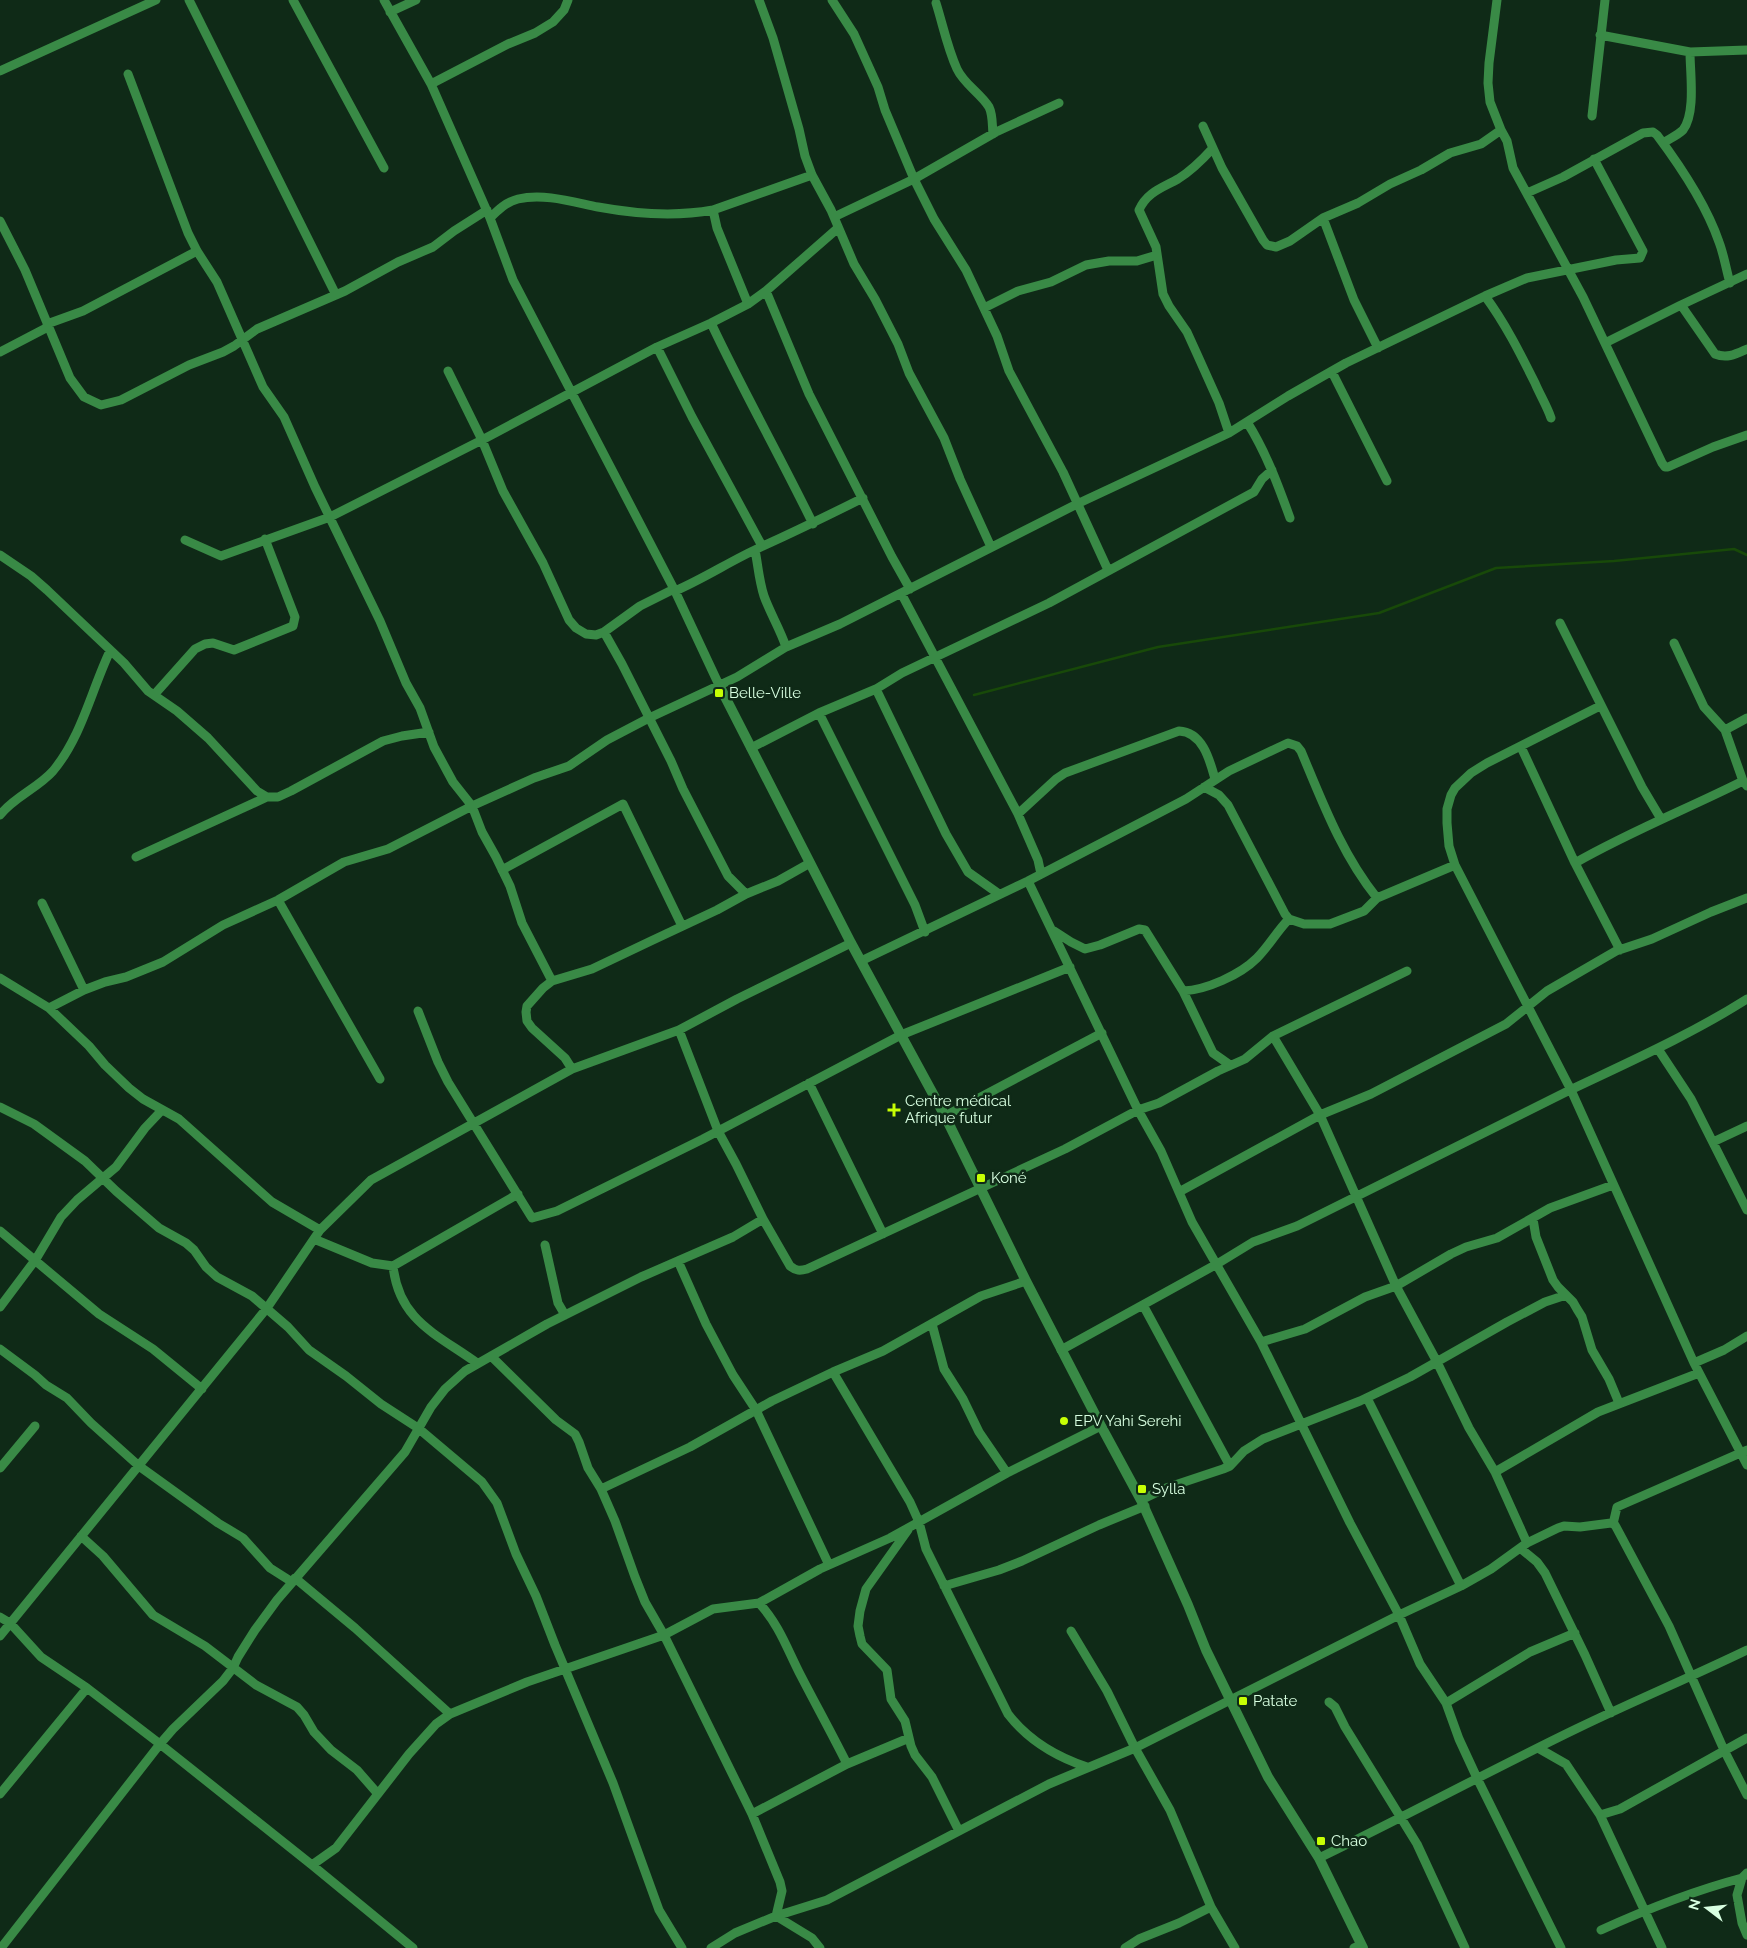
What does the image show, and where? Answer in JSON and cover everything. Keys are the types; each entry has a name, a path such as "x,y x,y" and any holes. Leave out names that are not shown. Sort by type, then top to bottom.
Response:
{"street":[{"path":"0,70 156,0"},
{"path":"189,0 336,295"},
{"path":"293,0 384,168"},
{"path":"384,0 431,84 488,214 513,280 675,590 719,685 851,943 945,1116 1061,1350 1143,1503 1206,1650 1268,1777 1319,1858 1360,1947"},
{"path":"390,12 416,0"},
{"path":"431,84 508,44 536,33 553,22 564,10 568,0"},
{"path":"759,0 773,38 805,156 812,175 834,217 854,264 875,299 898,344 909,373 944,438 960,479 991,547"},
{"path":"832,0 854,34 878,87 899,146 914,179 934,219 966,270 997,336 1009,371 1043,433 1108,570"},
{"path":"1497,0 1488,83 1490,102 1507,141 1513,168 1605,343 1664,467 1747,435"},
{"path":"1592,116 1604,0"},
{"path":"936,3 944,35 959,72 989,108 992,116 992,134"},
{"path":"1600,35 1690,52 1747,50"},
{"path":"1663,143 1682,131 1689,118 1691,101 1690,52"},
{"path":"128,74 188,232 217,282 263,387 284,417 380,621 406,683 420,708 444,767 472,806 482,832 510,886 522,923 552,981"},
{"path":"834,217 914,179 992,134 1059,104"},
{"path":"1203,126 1222,168 1266,245 1276,248 1290,241 1323,218 1358,203 1450,153 1481,144 1501,130"},
{"path":"1527,193 1649,131 1657,135 1686,177 1718,240 1730,283"},
{"path":"1213,148 1200,162 1179,178 1153,192 1143,200 1139,210 1142,220 1153,238 1163,294 1187,332 1198,354 1219,403 1229,433"},
{"path":"49,1008 84,990 126,977 163,962 223,925 278,900 344,862 388,849 472,806 534,778 569,766 607,740 737,677 786,646 840,624 1077,504 1229,433 1346,363 1485,296 1527,278 1616,260 1640,258 1643,251 1594,159"},
{"path":"0,220 25,270 70,378 84,397 101,405 121,400 189,365 223,352 257,329 336,295 398,262 433,247 454,231 498,210 508,202 528,198 559,199 623,211 664,215 683,214 713,210 812,175"},
{"path":"713,210 717,228 748,304"},
{"path":"1323,218 1354,300 1378,348"},
{"path":"185,540 222,556 330,517 482,440 657,347 748,304 766,291 838,228"},
{"path":"2,348 48,325 83,311 197,250"},
{"path":"984,308 1018,291 1051,282 1086,265 1109,261 1137,261 1157,255"},
{"path":"1605,343 1747,274"},
{"path":"766,291 809,394 862,498 906,591 934,658 1018,814 1038,860 1041,874"},
{"path":"1485,296 1498,314 1520,353 1547,406 1551,418"},
{"path":"1681,305 1715,354 1722,357 1747,349"},
{"path":"711,323 730,364 813,524"},
{"path":"657,347 758,548 763,592 781,630 786,646"},
{"path":"448,371 482,440 503,492 543,563 569,620 576,628 586,634 596,635 604,632 640,606 702,579 758,548 813,524 862,498"},
{"path":"1332,372 1387,481"},
{"path":"1246,422 1257,438 1272,470 1290,518"},
{"path":"752,748 819,713 876,689 934,658 1049,603 1254,492 1262,479 1272,470"},
{"path":"154,695 195,649 205,644 213,643 234,650 293,626 295,617 265,539"},
{"path":"0,555 31,576 124,663 148,691 177,711 194,726 257,791 267,796"},
{"path":"1560,623 1600,706 1642,787 1661,819"},
{"path":"604,632 622,664 683,790 728,876 746,894"},
{"path":"1574,863 1612,842 1661,819 1745,784 1725,730 1704,707 1674,643"},
{"path":"0,815 51,773 61,760 84,720 100,672 110,651"},
{"path":"876,689 946,834 968,872 999,894"},
{"path":"1600,706 1471,772 1455,788 1451,795 1447,809 1449,846 1455,865 1571,1090 1694,1363 1744,1451 1747,1465"},
{"path":"819,713 914,905 924,932"},
{"path":"1725,730 1747,718"},
{"path":"1018,814 1065,773 1179,731 1192,734 1197,738 1210,761 1215,780"},
{"path":"136,857 267,796 278,796 291,791 383,742 402,736 429,732"},
{"path":"861,961 1028,881 1151,818 1215,780 1288,743 1297,746 1350,859 1364,882 1377,898"},
{"path":"1521,747 1574,863 1620,950"},
{"path":"1204,787 1218,795 1228,805 1279,904 1289,919 1304,924 1330,924 1364,911 1377,898 1455,865"},
{"path":"502,870 624,804 682,926"},
{"path":"572,1068 565,1058 532,1028 527,1021 527,1006 542,988 552,981 592,969 717,910 746,894 778,881 810,863"},
{"path":"1028,881 1138,1110 1161,1151 1192,1222 1260,1342 1299,1424 1374,1571 1399,1614 1420,1664 1446,1703 1477,1778 1561,1948"},
{"path":"1179,1192 1320,1115 1371,1094 1402,1076 1506,1024 1548,991 1620,950 1652,939 1747,898"},
{"path":"278,900 380,1079"},
{"path":"42,903 84,990"},
{"path":"1183,991 1204,988 1244,968 1256,959 1289,919"},
{"path":"1052,930 1085,949 1143,928 1148,933 1183,991 1213,1052 1230,1065"},
{"path":"0,1636 267,1308 320,1230 371,1180 572,1068 679,1030 851,943"},
{"path":"418,1011 438,1062 532,1218 557,1212 718,1131 901,1035 1070,967"},
{"path":"679,1030 718,1131 763,1219 790,1266 794,1270 800,1271 807,1270 1065,1150 1138,1110 1159,1104 1230,1065 1245,1059 1273,1036 1406,971"},
{"path":"0,978 49,1008 89,1046 128,1088 179,1119 272,1202 320,1230"},
{"path":"1061,1350 1217,1264 1253,1242 1297,1226 1658,1049 1710,1023 1747,999"},
{"path":"945,1116 1102,1033"},
{"path":"1273,1036 1320,1115 1396,1286 1437,1362 1469,1428 1495,1472 1524,1546 1545,1573 1611,1713"},
{"path":"1658,1049 1691,1100 1747,1210"},
{"path":"809,1083 883,1234"},
{"path":"0,1107 34,1124 86,1161 158,1228 186,1243 194,1250 206,1267 217,1277 252,1296 288,1327 310,1350 381,1404 418,1428 482,1482 496,1503 516,1554 536,1596 613,1783 659,1910 682,1948"},
{"path":"0,1307 36,1259 61,1217 116,1167 145,1128 162,1110"},
{"path":"1713,1142 1747,1126"},
{"path":"1260,1342 1305,1329 1366,1297 1396,1286 1450,1254 1497,1238 1550,1208 1613,1184"},
{"path":"314,1239 372,1264 393,1266 518,1194"},
{"path":"1,1948 160,1744 173,1729 204,1701 233,1668 256,1630 294,1580 405,1452 418,1428 445,1389 477,1363 565,1315 640,1277 733,1237 763,1219"},
{"path":"1533,1219 1536,1237 1553,1280 1573,1302 1582,1317 1592,1350 1609,1379 1619,1403"},
{"path":"0,1230 99,1314 153,1349 202,1389"},
{"path":"545,1245 558,1303 565,1315"},
{"path":"678,1261 719,1349 733,1375 756,1410 829,1565"},
{"path":"393,1266 399,1296 412,1314 430,1332 477,1363"},
{"path":"601,1490 690,1447 756,1410 833,1372 883,1351 981,1296 1026,1281"},
{"path":"944,1586 999,1570 1022,1561 1143,1503 1166,1488 1230,1466 1254,1444 1299,1424 1367,1398 1437,1362 1545,1302 1566,1296"},
{"path":"1143,1305 1230,1466"},
{"path":"932,1324 944,1369 979,1432 1007,1473"},
{"path":"1694,1363 1724,1350 1747,1336"},
{"path":"0,1349 46,1385 67,1398 91,1423 139,1466 218,1523 243,1538 270,1568 294,1580 355,1628 450,1714"},
{"path":"491,1356 556,1420 575,1434 580,1442 588,1468 601,1490 615,1521 645,1602 664,1635 752,1814 780,1882 782,1891 776,1916"},
{"path":"833,1372 902,1488 914,1524 1008,1714 1017,1726 1053,1752 1070,1762 1087,1767"},
{"path":"1495,1472 1598,1412 1699,1373"},
{"path":"1367,1398 1461,1586"},
{"path":"0,1468 35,1426"},
{"path":"312,1865 336,1848 436,1724 450,1714 527,1682 664,1635 713,1609 759,1603 829,1565 890,1538 1007,1473 1101,1426"},
{"path":"1744,1451 1617,1507 1613,1524 1669,1626 1724,1750 1747,1796"},
{"path":"914,1524 866,1589 862,1598 858,1626 862,1644 887,1670 891,1699 905,1722 915,1754 932,1776 960,1831"},
{"path":"711,1948 735,1933 776,1916 827,1900 1049,1784 1135,1748 1399,1614 1461,1586 1524,1546 1564,1526 1580,1527 1613,1524"},
{"path":"82,1536 113,1567 153,1615 198,1642 268,1693 297,1707 314,1732 331,1750 357,1770 378,1794"},
{"path":"759,1603 772,1617 781,1633 800,1675 847,1764"},
{"path":"0,1617 10,1623 41,1657 87,1688 160,1744 413,1948"},
{"path":"1072,1631 1107,1691 1135,1748 1170,1810 1211,1907 1235,1948"},
{"path":"1446,1703 1530,1652 1574,1633"},
{"path":"1319,1858 1402,1818 1538,1748 1747,1650"},
{"path":"0,1794 87,1688"},
{"path":"1329,1702 1335,1707 1345,1727 1422,1853 1439,1896 1465,1948"},
{"path":"752,1814 847,1764 909,1738"},
{"path":"1600,1816 1620,1808 1747,1738"},
{"path":"1538,1748 1566,1764 1600,1816 1662,1948"},
{"path":"1601,1930 1644,1910 1744,1876"},
{"path":"1744,1876 1736,1895 1742,1923 1747,1935"},
{"path":"1125,1948 1139,1939 1180,1923 1211,1907"},
{"path":"776,1916 812,1938 820,1948"}],"waterway":[{"path":"974,695 1158,647 1379,613 1496,568 1614,561 1734,549 1747,555"}],"place":[{"name":"Belle-Ville","path":"719,693"},
{"name":"Centre médical Afrique futur","path":"894,1110"},
{"name":"Koné","path":"981,1178"},
{"name":"EPV Yahi Serehi","path":"1064,1421"},
{"name":"Sylla","path":"1142,1489"},
{"name":"Patate","path":"1243,1701"},
{"name":"Chao","path":"1321,1841"}]}
